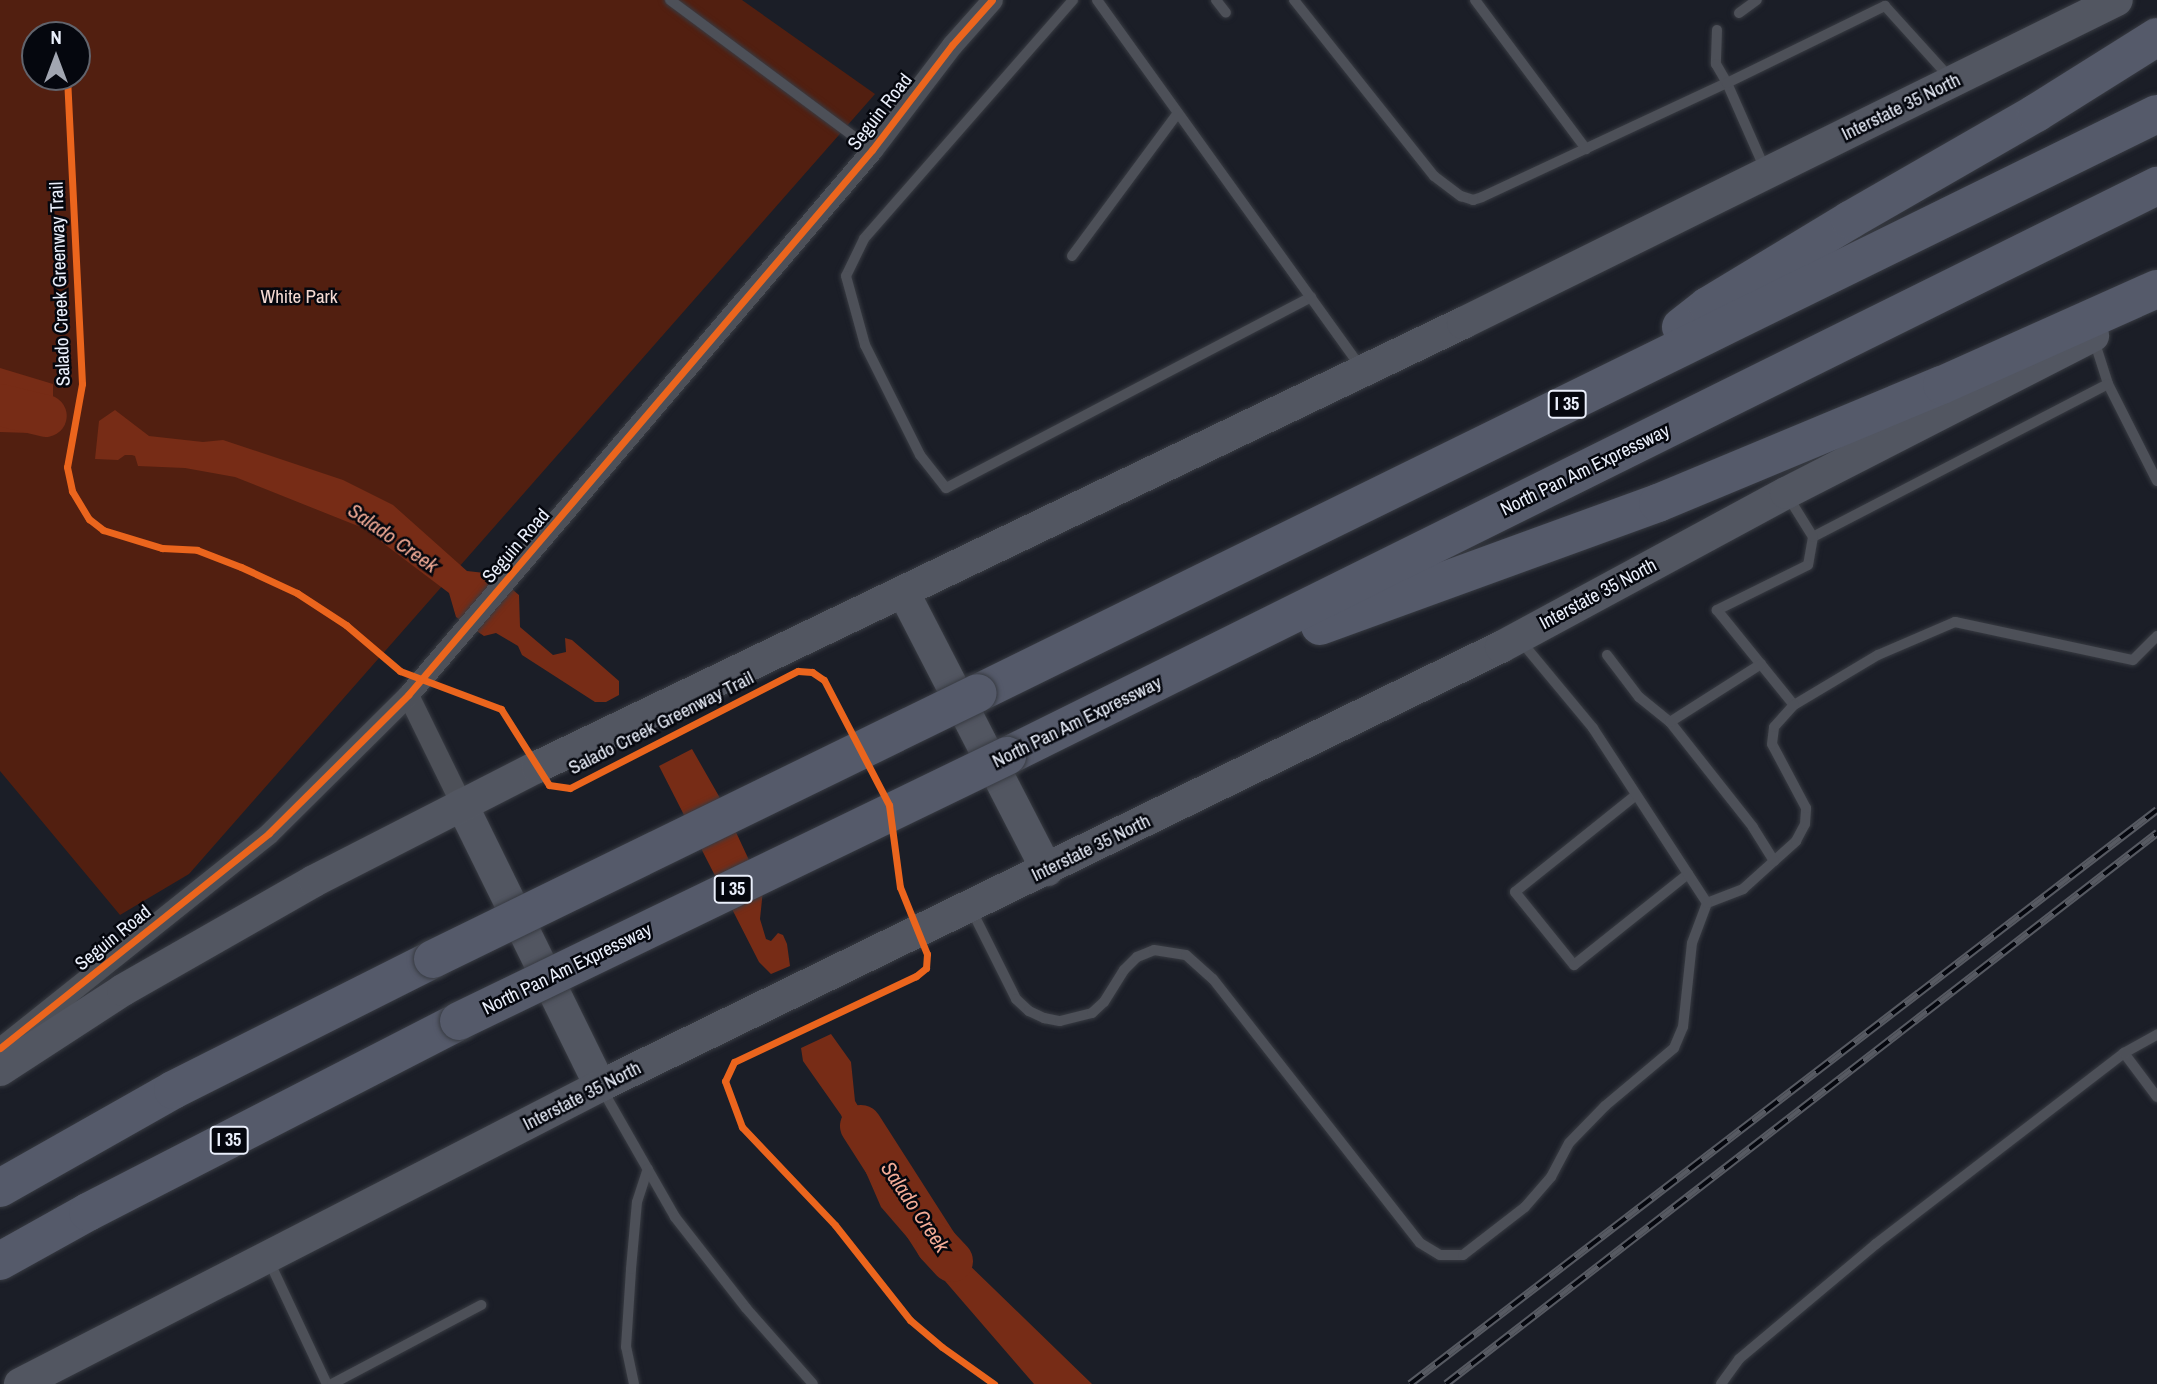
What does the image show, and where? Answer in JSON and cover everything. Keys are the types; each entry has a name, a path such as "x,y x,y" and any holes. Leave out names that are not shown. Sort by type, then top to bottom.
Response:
{"highway":[{"path":"1592,391 1708,306 1850,220 2036,113 2157,37"},
{"name":"I 35","path":"0,1188 173,1090 433,959 2157,114"},
{"name":"North Pan Am Expressway","path":"0,1261 88,1212 460,1021 1128,697 2157,186"},
{"path":"1128,697 1658,503 1881,411 2157,289"},
{"path":"0,1279 88,1212"}],"main road":[{"name":"Interstate 35 North","path":"0,1070 123,990 314,881 462,806 904,593 1033,527 1364,371 2117,0"},
{"name":"Interstate 35 North","path":"20,1384 600,1086 1518,638 1786,493 2157,302"},
{"path":"904,593 1047,870"},
{"path":"462,806 600,1086"}],"street":[{"name":"Seguin Road","path":"0,1048 269,833 408,695 872,150 952,45 992,0"},
{"path":"408,695 462,806"}],"lane":[{"path":"670,0 872,150"},
{"path":"1073,0 864,239 846,276 864,345 920,455 946,488 1311,297"},
{"path":"1097,0 1364,371"},
{"path":"1216,0 1226,13"},
{"path":"1294,0 1434,176 1461,196 1473,200 1727,83 1884,3 1953,81"},
{"path":"1475,0 1586,149"},
{"path":"1739,13 1757,0"},
{"path":"1717,30 1716,64 1767,174"},
{"path":"1072,256 1178,113"},
{"path":"2093,336 2108,384 2157,481"},
{"path":"1813,537 2108,384"},
{"path":"1786,493 1813,537 1808,565 1717,610 1794,705"},
{"path":"970,906 1016,999 1029,1011 1044,1018 1060,1021 1092,1013 1104,1002 1124,970 1138,957 1154,950 1186,955 1213,979 1420,1243 1429,1251 1451,1256 1463,1255 1475,1249 1525,1207 1551,1177 1569,1143 1605,1106 1674,1048 1683,1027 1692,943 1707,903 1743,889 1796,841 1805,824 1806,808 1772,744 1774,727 1794,705 1878,655 1955,622 2133,660 2157,636"},
{"path":"1518,638 1592,728 1707,903"},
{"path":"1607,655 1639,697 1670,722 1753,827 1774,861"},
{"path":"1670,722 1761,664"},
{"path":"1636,795 1515,892 1574,965 1688,874"},
{"path":"1721,1384 1739,1359 1876,1244 2124,1053 2157,1035"},
{"path":"2124,1053 2157,1097"},
{"path":"600,1086 675,1217 746,1308 813,1384"},
{"path":"634,1384 626,1348 637,1202 648,1168"},
{"path":"267,1258 330,1384 481,1304"}],"green space":[{"name":"White Park","path":"0,0 742,0 875,94 189,874 120,915 0,771"}],"water":[{"path":"0,368 53,384 53,400 31,433 0,432"},
{"path":"115,410 149,436 203,442 223,440 343,480 393,505 467,571 494,574 519,595 520,627 553,655 566,652 565,638 572,640 619,681 619,695 606,702 595,702 522,655 518,646 496,633 484,636 456,617 449,593 363,528 235,477 185,468 138,466 135,456 132,455 125,455 118,460 95,459 99,421"},
{"path":"692,749 720,798 763,890 760,919 766,939 771,941 778,933 783,935 787,944 790,966 771,974 759,962 659,766"},
{"path":"831,1034 851,1062 855,1101 889,1158 896,1194 1092,1384 1034,1384 881,1207 841,1115 803,1061 801,1048"}],"waterway":[{"name":"Salado Creek","path":"0,405 46,416"},
{"name":"Salado Creek","path":"861,1126 937,1245 952,1261"}],"railway":[{"path":"1410,1384 2157,810"},
{"path":"1446,1384 2157,833"}],"cycle path":[{"path":"0,1048 269,833 408,695 872,150 952,45 992,0"},
{"name":"Salado Creek Greenway Trail","path":"68,91 82,384 67,467 72,491 89,519 103,530 162,548 197,550 241,567 297,593 346,625 400,671 501,709 549,785 570,788 798,671 812,672 824,680 889,805 900,887 927,954 926,968 916,976 734,1062 725,1081 742,1127 835,1225 910,1320 994,1384"}]}
